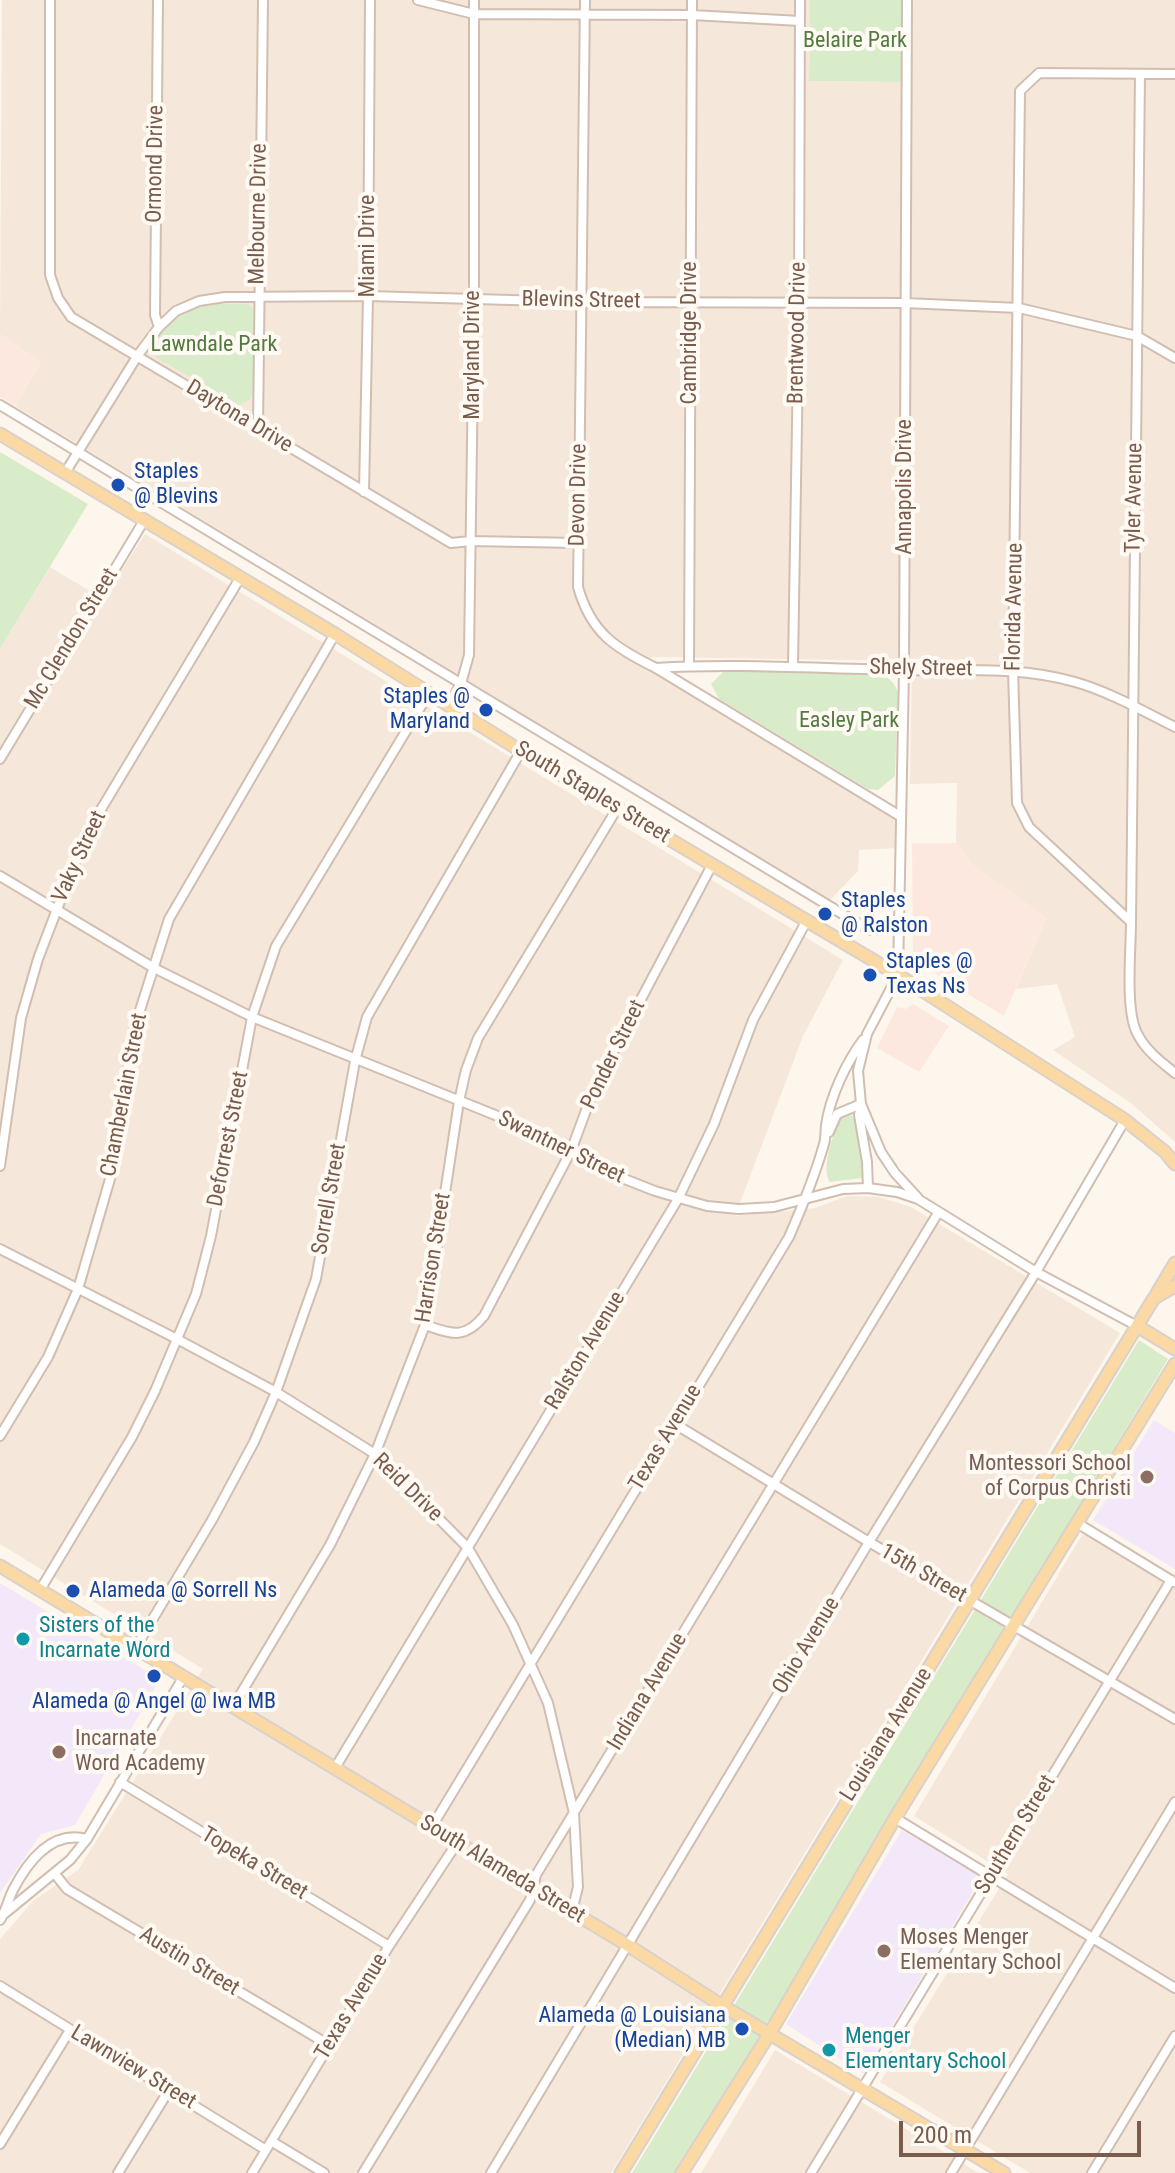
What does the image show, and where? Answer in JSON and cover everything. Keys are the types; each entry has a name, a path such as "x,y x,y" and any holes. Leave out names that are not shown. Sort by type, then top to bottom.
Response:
{"main road":[{"name":"South Staples Street","path":"0,434 335,634 521,751 898,975 1125,1120 1165,1152 1175,1164"},
{"name":"Louisiana Avenue","path":"621,2173 1175,1263"},
{"name":"Louisiana Avenue","path":"1154,1298 1175,1286"},
{"path":"1137,1326 1175,1349"},
{"path":"682,2173 770,2033 895,1818 1175,1364"},
{"name":"South Alameda Street","path":"0,1566 234,1705 721,2005 1004,2173"}],"street":[{"name":"Daytona Drive","path":"50,0 50,275 58,298 71,317 451,543 578,543"},
{"name":"Ormond Drive","path":"158,0 155,315 159,327"},
{"name":"Melbourne Drive","path":"258,429 263,0"},
{"name":"Miami Drive","path":"364,492 370,0"},
{"path":"418,0 474,14 692,15 800,21"},
{"name":"Maryland Drive","path":"450,706 469,655 474,0"},
{"name":"Devon Drive","path":"585,0 578,543 578,587 584,611 619,650 656,668 900,816"},
{"name":"Cambridge Drive","path":"689,666 692,0"},
{"name":"Brentwood Drive","path":"793,665 800,0"},
{"name":"Annapolis Drive","path":"898,975 904,671 907,0"},
{"name":"Florida Avenue","path":"1131,922 1029,827 1017,803 1013,670 1020,91 1039,73 1140,74"},
{"path":"1140,74 1175,74"},
{"name":"Tyler Avenue","path":"1131,922 1140,74"},
{"name":"Blevins Street","path":"65,473 138,355 159,327 176,311 199,301 225,297 905,303 1019,308 1137,336 1175,358"},
{"path":"0,405 869,930 881,930 899,923"},
{"name":"Mc Clendon Street","path":"0,759 145,519"},
{"name":"Vaky Street","path":"0,1166 21,1018 38,959 85,836 240,578"},
{"name":"Chamberlain Street","path":"0,1436 48,1357 78,1289 110,1179 135,1026 169,919 335,634"},
{"name":"Shely Street","path":"656,668 793,665 904,671 1013,670 1076,683 1175,727"},
{"name":"Deforrest Street","path":"40,1590 132,1437 196,1294 211,1236 252,1017 276,946 429,693"},
{"name":"Sorrell Street","path":"136,1647 212,1520 254,1442 276,1392 316,1279 355,1061 367,1017 521,751"},
{"name":"Harrison Street","path":"234,1705 330,1545 375,1454 425,1325 459,1101 478,1038 618,807"},
{"name":"Ponder Street","path":"425,1325 458,1334 472,1330 484,1316 571,1151 595,1086 712,865"},
{"name":"Swantner Street","path":"0,876 154,968 252,1017 459,1101 571,1151 622,1178 678,1199 739,1209 774,1207 843,1189 897,1192 918,1199 1036,1272 1137,1326"},
{"name":"Ralston Avenue","path":"335,1768 678,1199 714,1124 753,1020 807,920"},
{"path":"1131,922 1131,1020 1138,1036 1153,1055 1175,1073"},
{"name":"Texas Avenue","path":"431,1828 789,1237 826,1140 826,1124 838,1087 853,1053 867,1034 898,975"},
{"name":"Texas Avenue","path":"867,1034 858,1071 859,1115 868,1188"},
{"path":"826,1140 837,1114 861,1104"},
{"name":"Texas Avenue","path":"861,1104 881,1152 918,1199"},
{"name":"Ohio Avenue","path":"491,2173 1125,1120"},
{"name":"Indiana Avenue","path":"363,2173 530,1900 536,1875 938,1213"},
{"name":"Reid Drive","path":"0,1249 276,1392 375,1454 468,1548 532,1661 548,1703 574,1813 578,1887 572,1911"},
{"name":"15th Street","path":"675,1424 869,1542 1175,1719"},
{"path":"1077,1523 1173,1581"},
{"name":"Southern Street","path":"811,2173 1173,1581"},
{"path":"2,1917 55,1874 87,1839 184,1676"},
{"name":"Topeka Street","path":"120,1782 389,1946"},
{"path":"951,2173 1175,1802"},
{"path":"895,1818 1175,1988"},
{"path":"2,1917 13,1890 42,1850 64,1837 87,1839"},
{"name":"Texas Avenue","path":"252,2173 389,1946 457,1843"},
{"name":"Austin Street","path":"55,1874 67,1889 329,2045"},
{"name":"Lawnview Street","path":"0,1986 266,2150"},
{"path":"0,2144 70,2030"},
{"path":"1092,2173 1175,2036"},
{"path":"118,2173 169,2090"},
{"path":"271,2141 324,2173"}],"shaded area":[{"path":"2,0 810,0 809,81 900,82 902,0 1175,0 1175,1142 1132,1104 1053,1050 1075,1037 1057,984 1016,989 1046,918 971,864 956,843 957,783 910,784 912,661 652,657 651,670 897,821 896,848 859,850 858,871 830,900 15,406 41,362 0,334"},
{"path":"0,334 41,362 15,406 0,397"},
{"path":"145,534 843,960 803,1036 735,1216 815,1208 847,1196 879,1197 911,1207 1120,1333 611,2173 0,2173 0,1939 34,1900 78,1870 203,1669 0,1544 0,649 50,567 103,599"},
{"path":"912,843 956,843 971,864 1046,918 1004,1016 943,979 913,956"},
{"path":"913,1004 949,1026 919,1072 877,1048 897,1007 905,1009"},
{"name":"Montessori School of Corpus Christi","path":"1154,1420 1175,1433 1175,1569 1093,1520"},
{"path":"1082,1535 1087,1535 1175,1589 1175,2173 1030,2173 880,2082 1008,1874 914,1816"},
{"name":"Incarnate Word Academy","path":"0,1583 160,1679 75,1825 41,1834 0,1893"},
{"name":"Moses Menger Elementary School","path":"902,1830 982,1877 863,2074 786,2024"},
{"path":"775,2050 979,2173 701,2173"}],"green space":[{"name":"Belaire Park","path":"810,0 902,0 901,82 809,81"},
{"name":"Lawndale Park","path":"248,304 255,311 255,392 249,400 239,405 157,358 158,339 180,316 209,305"},
{"path":"0,452 88,504 0,649"},
{"name":"Easley Park","path":"725,670 880,674 887,677 898,693 895,776 878,790 868,789 719,699 711,684"},
{"path":"850,1113 860,1134 863,1178 830,1182 827,1168 833,1137 845,1114"},
{"path":"1139,1340 1168,1359 677,2173 632,2173"}],"place":[{"name":"Staples @ Blevins","path":"118,485"},
{"name":"Staples @ Maryland","path":"486,710"},
{"name":"Staples @ Ralston","path":"825,914"},
{"name":"Staples @ Texas Ns","path":"870,975"},
{"name":"Montessori School of Corpus Christi","path":"1147,1477"},
{"name":"Alameda @ Sorrell Ns","path":"73,1591"},
{"name":"Sisters of the Incarnate Word","path":"23,1639"},
{"name":"Alameda @ Angel @ Iwa MB","path":"154,1676"},
{"name":"Incarnate Word Academy","path":"59,1752"},
{"name":"Moses Menger Elementary School","path":"884,1951"},
{"name":"Alameda @ Louisiana (Median) MB","path":"742,2029"},
{"name":"Menger Elementary School","path":"829,2050"}]}
